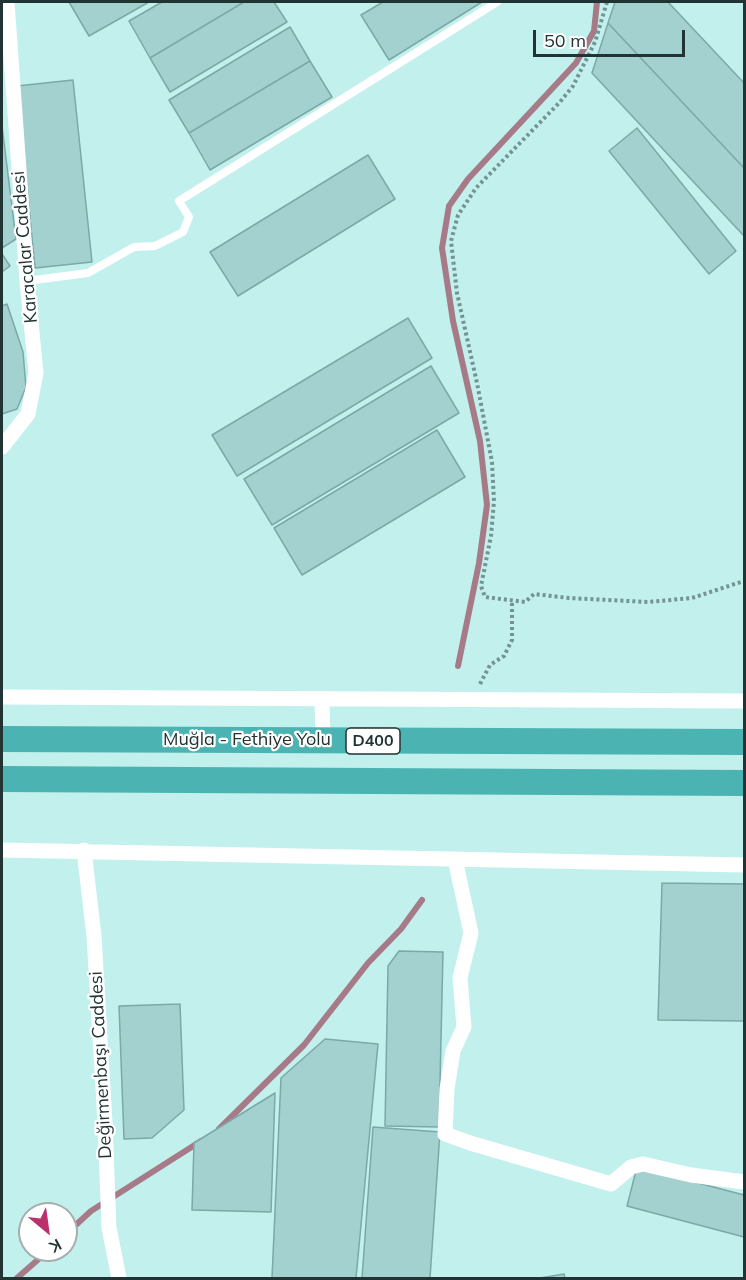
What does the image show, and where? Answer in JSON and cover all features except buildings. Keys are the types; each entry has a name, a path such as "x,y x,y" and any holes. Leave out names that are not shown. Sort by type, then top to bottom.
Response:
{"highway":[{"name":"Muğla - Fethiye Yolu","path":"2,739 744,742"},
{"name":"D400","path":"2,779 744,783"}],"street":[{"name":"Karacalar Caddesi","path":"2,447 27,414 36,373 27,281 7,2"},
{"path":"2,697 744,701"},
{"path":"322,699 323,741"},
{"path":"2,850 744,866"},
{"name":"Değirmenbaşı Caddesi","path":"84,850 94,936 109,1228 119,1278"},
{"path":"454,859 471,933 460,978 464,1027 453,1051 447,1089 445,1134 480,1147 611,1184 631,1167 643,1164 691,1175 744,1182"}],"lane":[{"path":"27,281 88,273 134,247 155,246 183,232 189,217 179,201 497,2"}],"path":[{"path":"607,2 595,42 573,86 476,189 458,215 451,241 457,293 492,462 493,513 482,586 485,597 512,601 525,602 534,594 648,602 692,598 744,581"},
{"path":"478,700 480,681 490,665 504,656 512,640 512,601"}],"waterway":[{"path":"458,666 479,563 487,505 480,441 453,321 442,248 449,206 468,179 576,63 594,31 597,2"},
{"path":"219,1129 304,1045 368,963 401,929 422,900"},
{"path":"78,1223 91,1211 201,1141"},
{"path":"17,1278 35,1262"}]}
